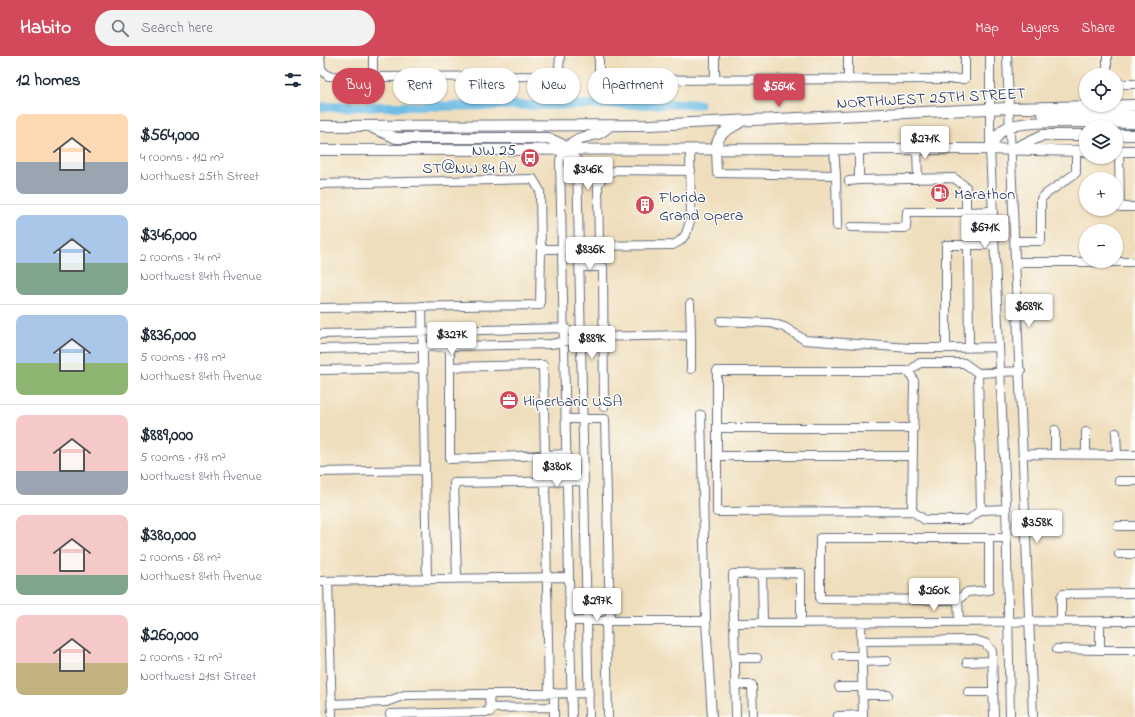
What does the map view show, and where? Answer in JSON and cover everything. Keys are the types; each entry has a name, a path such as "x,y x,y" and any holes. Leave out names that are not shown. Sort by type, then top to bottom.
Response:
{"main road":[{"name":"NORTHWEST 25TH STREET","path":"320,126 610,126 1008,108 1135,105"},
{"path":"1008,108 1033,114 1135,115"},
{"path":"716,149 718,139 722,133 742,121"},
{"path":"990,149 1003,129 1010,126 1033,123 1135,123"},
{"path":"368,126 396,138 540,138 555,141 566,149"},
{"path":"566,149 576,140 587,135 598,134 610,126"},
{"path":"1011,150 1043,135 1079,135"},
{"path":"1123,135 1135,135"},
{"path":"320,150 990,149 1079,151"},
{"path":"1123,151 1135,151"}],"street":[{"path":"320,56 321,69 328,76 332,76"},
{"path":"373,56 373,68"},
{"path":"385,77 553,76 559,69 560,56"},
{"path":"599,56 599,80 965,79 965,56"},
{"path":"715,56 715,79"},
{"path":"848,56 848,80"},
{"path":"990,56 990,149 1006,509 1010,717"},
{"path":"1007,56 1008,108 1017,262 1033,717"},
{"path":"1107,56 1108,68"},
{"path":"1123,84 1135,84"},
{"path":"572,717 560,160 566,149 578,160 589,717"},
{"path":"540,249 562,249 579,246 600,245 673,245 680,241 686,234 691,218 690,149"},
{"path":"716,149 717,173 836,175"},
{"path":"834,149 837,226"},
{"path":"859,149 859,180"},
{"path":"917,149 918,179"},
{"path":"1016,242 1041,241 1041,199 1076,174 1079,160"},
{"path":"1118,164 1120,207 1135,207"},
{"path":"600,245 598,185 604,175 616,170 691,171"},
{"path":"849,180 954,178 966,187 966,212"},
{"path":"320,184 533,179 540,192 540,304 320,308"},
{"path":"851,227 906,228 907,212 993,211"},
{"path":"946,348 946,244 994,245"},
{"path":"968,245 969,348"},
{"path":"1017,262 1135,262"},
{"path":"580,267 603,267 604,407"},
{"path":"690,304 691,368"},
{"path":"422,306 427,578"},
{"path":"721,321 771,323 784,327 805,340 909,348 999,347"},
{"path":"320,334 564,328 581,338"},
{"path":"320,349 551,344 581,338 691,335"},
{"path":"450,346 450,459 567,454"},
{"path":"1006,509 981,510 968,520 925,520 912,511 717,512 717,371 909,371 920,363 964,363 978,373 1021,371"},
{"path":"450,367 543,365 545,454"},
{"path":"320,370 422,368"},
{"path":"909,371 914,381 912,511"},
{"path":"978,373 981,510"},
{"path":"701,415 706,621 712,717"},
{"path":"566,419 605,419 608,717"},
{"path":"717,428 914,428"},
{"path":"1055,430 1055,455"},
{"path":"1086,432 1086,455"},
{"path":"1116,433 1117,455"},
{"path":"1024,454 1135,455"},
{"path":"717,456 913,456"},
{"path":"320,472 425,470"},
{"path":"457,578 454,483 584,481"},
{"path":"1119,481 1135,481"},
{"path":"544,482 551,694 554,707 554,717"},
{"path":"1118,526 1135,526"},
{"path":"990,538 989,590 967,592 958,600 820,599 820,538 990,538 1006,538"},
{"path":"1119,554 1135,554"},
{"path":"736,717 733,623 734,574 801,573 801,623"},
{"path":"762,574 763,623"},
{"path":"332,717 324,581 427,578 569,577"},
{"path":"1061,621 1061,597 1063,594 1135,593"},
{"path":"958,600 959,622"},
{"path":"570,621 706,621"},
{"path":"1100,621 1100,650"},
{"path":"733,623 1135,621"},
{"path":"838,716 863,716 861,623"},
{"path":"862,641 980,641 989,646 992,651 994,717"},
{"path":"1057,649 1135,650"},
{"path":"838,656 887,661"},
{"path":"734,658 757,658"},
{"path":"968,662 992,661"},
{"path":"735,685 752,685 753,717"},
{"path":"839,687 888,695"},
{"path":"968,692 993,692"},
{"path":"331,704 390,701 405,695 589,693"},
{"path":"390,701 390,715 490,712 490,694"},
{"path":"490,708 554,707"}],"waterway":[{"path":"320,107 699,104"}],"place":[{"name":"NW 25 ST@NW 84 AV","path":"530,158"},
{"name":"Marathon","path":"940,193"},
{"name":"Florida Grand Opera","path":"645,205"},
{"name":"Hiperbaric USA","path":"509,400"}]}
